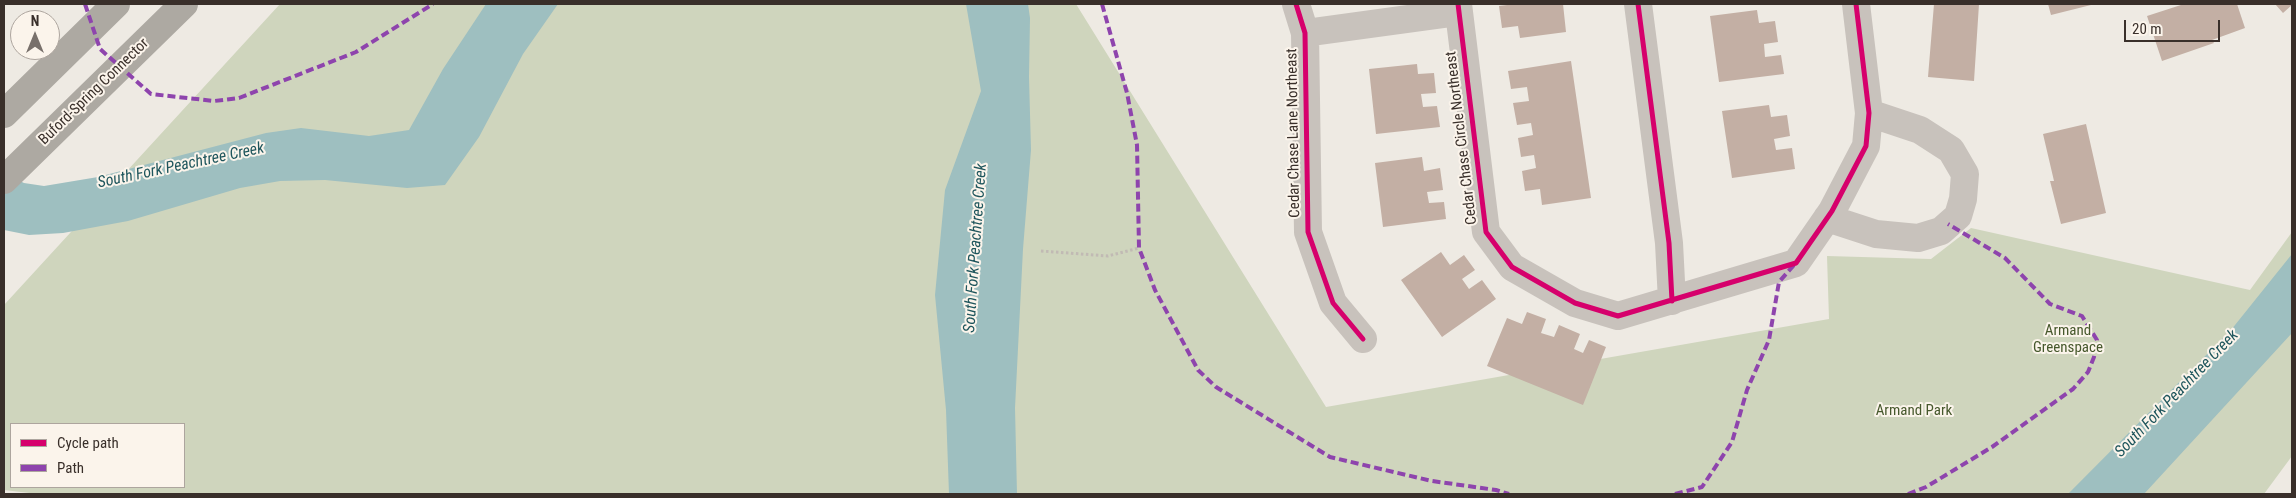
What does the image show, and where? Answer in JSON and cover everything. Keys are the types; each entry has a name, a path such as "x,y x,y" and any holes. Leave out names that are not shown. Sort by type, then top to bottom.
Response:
{"highway":[{"path":"4,114 116,4"},
{"name":"Buford-Spring Connector","path":"4,180 184,4"}],"street":[{"name":"Cedar Chase Lane Northeast","path":"1296,4 1305,33 1308,232 1333,303 1363,338"},
{"path":"1638,4 1669,243 1672,301"},
{"path":"1827,218 1876,234 1918,238 1941,231 1958,216 1963,199 1965,174 1950,150 1920,130 1869,112 1856,4"},
{"name":"Cedar Chase Lane Northeast","path":"1305,33 1459,8"},
{"name":"Cedar Chase Circle Northeast","path":"1459,8 1486,232 1512,267 1576,304 1618,316 1796,263 1827,218 1866,146 1869,112"}],"path":[{"path":"1040,251 1108,256 1139,248"}],"green space":[{"path":"280,4 1076,4 1326,407 1829,319 1827,256 1931,259 1971,228 2250,290 2292,232 2292,456 2264,494 38,494 4,490 4,305"}],"water":[{"name":"South Fork Peachtree Creek","path":"486,4 558,4 523,54 479,137 445,185 407,188 325,180 280,181 240,188 128,221 63,233 29,235 4,230 4,173 24,183 44,186 98,177 266,133 301,128 369,136 409,130 443,69"},
{"name":"South Fork Peachtree Creek","path":"966,4 1028,4 1030,18 1031,150 1023,249 1015,408 1017,494 949,494 946,410 935,295 945,190 981,91"},
{"name":"South Fork Peachtree Creek","path":"2292,254 2292,333 2144,494 2068,494 2231,330"}],"building":[{"path":"1563,4 1566,32 1520,38 1518,26 1502,28 1499,6"},
{"path":"1934,4 1979,4 1974,81 1928,77"},
{"path":"2048,4 2095,4 2051,15"},
{"path":"2184,4 2237,4 2245,28 2212,40 2214,43 2162,61 2147,16"},
{"path":"2275,4 2292,4 2292,5 2283,13"},
{"path":"1757,10 1759,23 1775,21 1778,42 1764,44 1765,57 1781,55 1784,74 1719,82 1710,16"},
{"path":"1571,61 1591,198 1542,205 1540,189 1525,191 1522,171 1536,168 1534,155 1521,157 1518,138 1533,135 1531,123 1517,125 1513,103 1529,101 1527,87 1511,89 1508,71"},
{"path":"1417,64 1418,74 1434,73 1436,93 1421,94 1423,107 1437,106 1440,127 1376,134 1369,69"},
{"path":"1769,105 1771,117 1787,115 1790,136 1774,139 1776,150 1792,148 1795,169 1732,178 1722,111"},
{"path":"2086,124 2106,213 2061,224 2050,181 2054,181 2043,134"},
{"path":"1422,157 1424,171 1440,168 1443,190 1427,192 1429,203 1444,202 1446,219 1383,227 1375,163"},
{"path":"1441,252 1450,265 1464,255 1475,270 1462,279 1469,289 1482,280 1496,299 1442,337 1401,280"},
{"path":"1527,312 1546,319 1541,333 1554,337 1559,325 1580,334 1574,349 1583,353 1589,340 1606,347 1583,405 1487,366 1507,318 1522,324"}],"marked path":[{"path":"85,4 100,49 151,94 214,101 239,98 356,52 433,4"},
{"path":"1102,4 1127,93 1137,145 1139,248 1155,290 1198,370 1216,387 1330,457 1432,481 1496,490 1509,494"},
{"path":"1908,494 1926,487 1992,447 2073,389 2088,372 2094,357 2097,340 2082,316 2050,304 2005,258 1948,224"},
{"path":"1675,494 1702,487 1732,442 1747,390 1769,340 1779,282 1794,265"}],"cycle path":[{"path":"1296,4 1305,33 1308,232 1333,303 1363,339"},
{"path":"1458,4 1486,232 1512,267 1575,303 1618,316 1796,263 1832,211 1866,146 1869,113 1856,4"},
{"path":"1638,4 1669,243 1672,301"}],"park label":[{"name":"Armand Greenspace","path":"2068,340"},
{"name":"Armand Park","path":"1914,411"}]}
